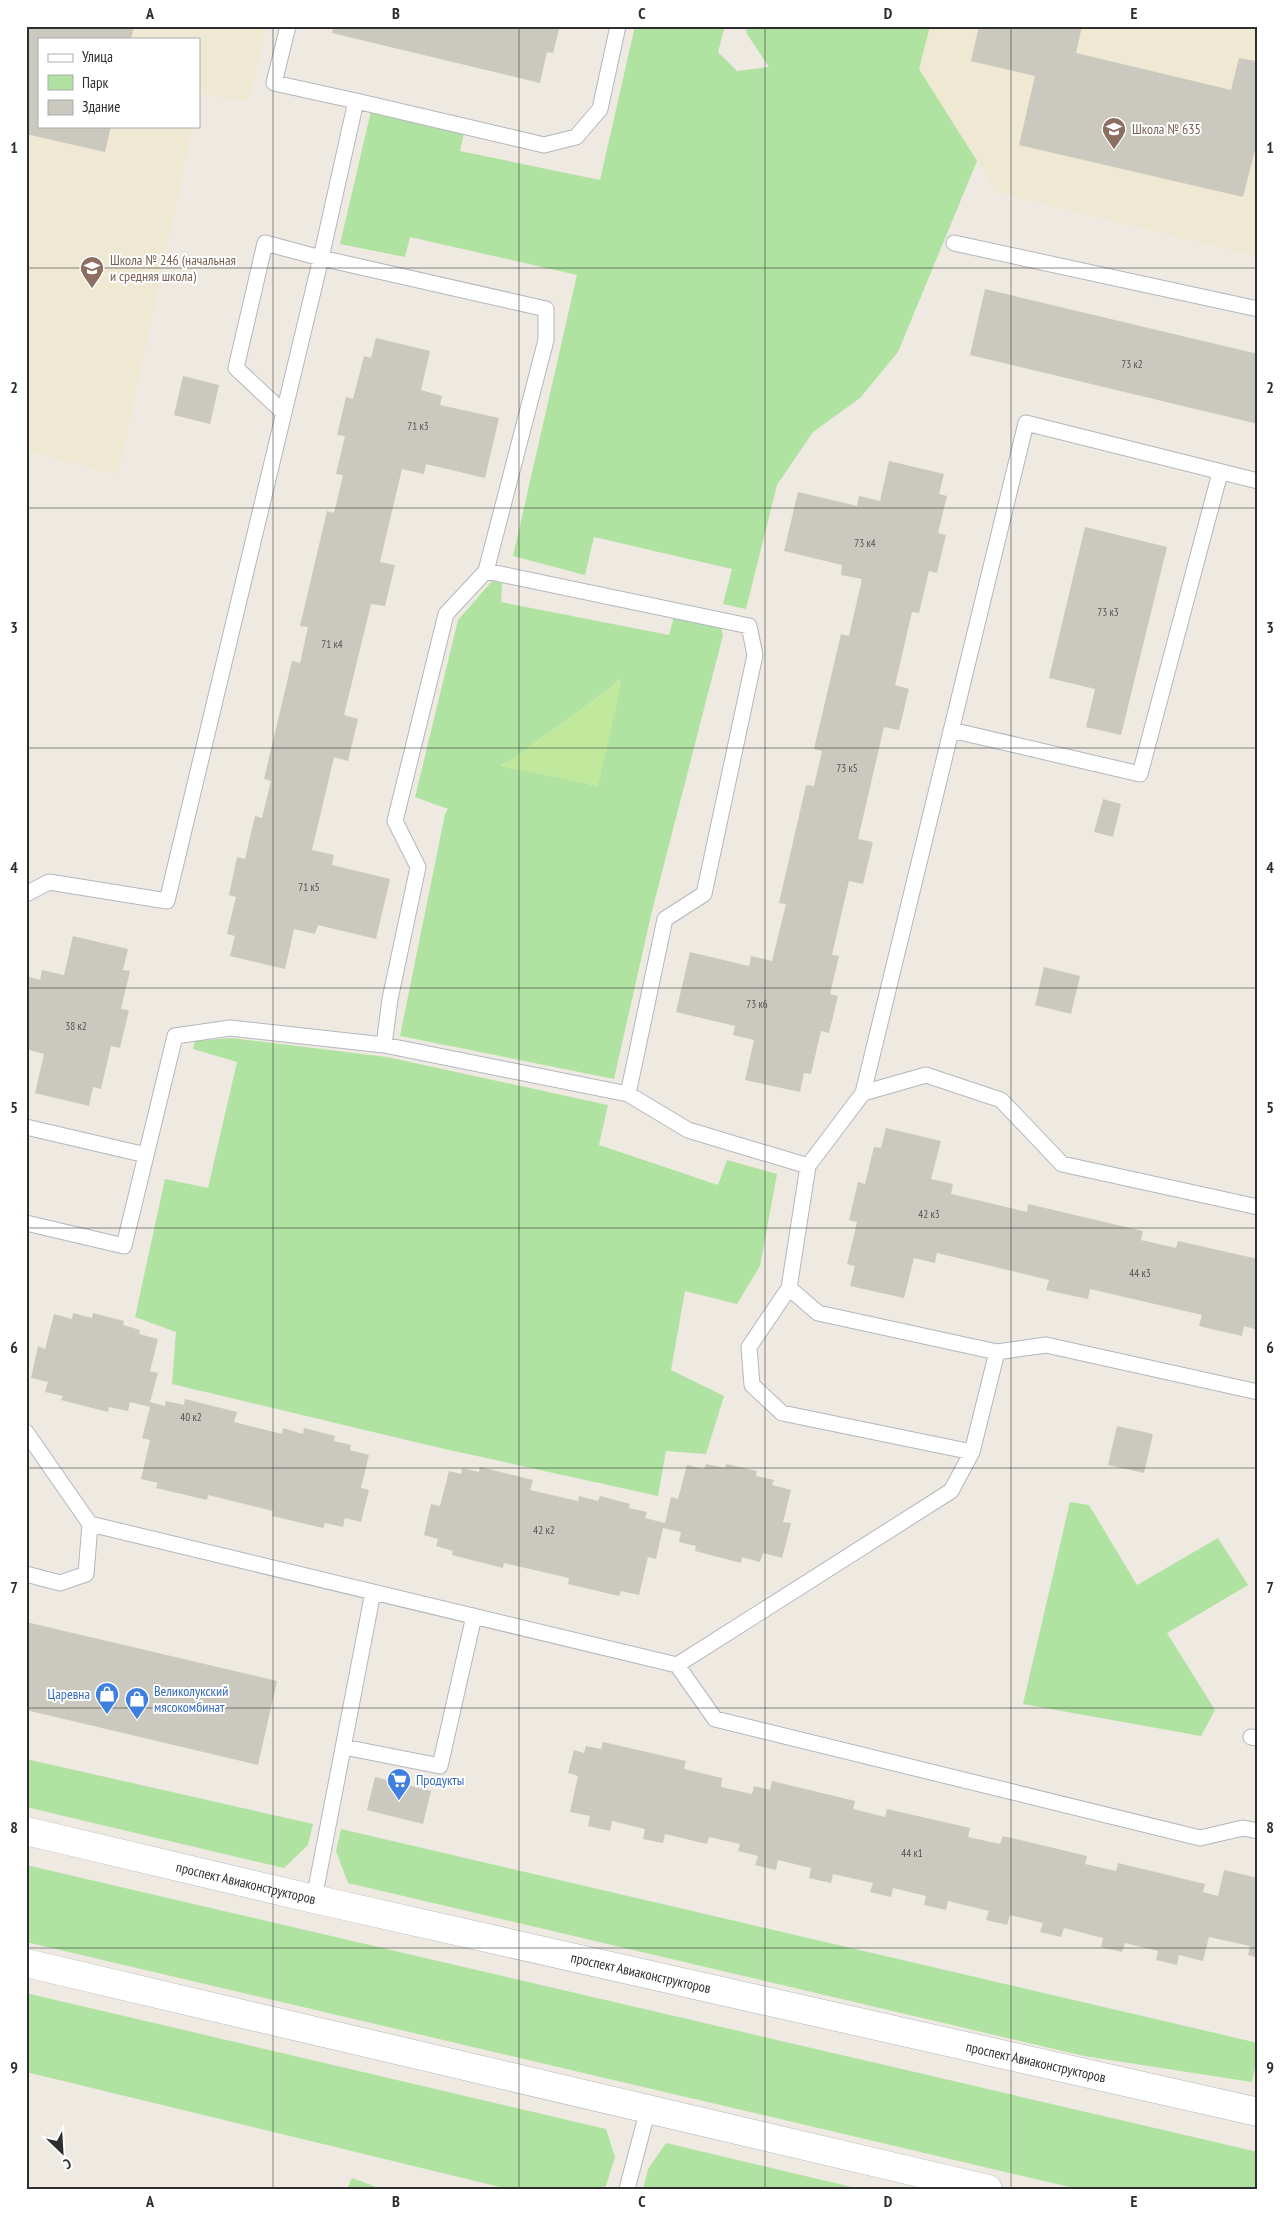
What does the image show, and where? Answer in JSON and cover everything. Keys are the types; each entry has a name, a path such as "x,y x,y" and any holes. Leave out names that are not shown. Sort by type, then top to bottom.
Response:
{"street":[{"name":"проспект Авиаконструкторов","path":"26,1831 314,1899 1258,2112"},
{"path":"26,1963 988,2189"}],"lane":[{"path":"288,26 274,83 544,144 576,137 600,109 618,26"},
{"path":"26,894 49,882 167,901 284,413 356,102"},
{"path":"954,242 1258,309"},
{"path":"284,413 236,368 265,243 320,258 546,309 546,340 486,571 446,614 395,821 418,867 390,999 384,1045"},
{"path":"972,1452 782,1413 752,1385 749,1347 788,1288 808,1166 863,1093 1026,423 1258,481"},
{"path":"951,730 1140,774 1220,473"},
{"path":"486,571 749,626 755,656 704,894 665,919 628,1094"},
{"path":"26,1223 124,1246 175,1036 230,1028 384,1045 628,1094 688,1130 808,1166"},
{"path":"863,1093 926,1075 1001,1100 1062,1164 1258,1207"},
{"path":"26,1127 146,1155"},
{"path":"788,1288 818,1312 997,1352 1046,1345 1258,1392"},
{"path":"677,1665 951,1491 972,1452 997,1352"},
{"path":"26,1432 90,1524 86,1574 60,1583 26,1574"},
{"path":"90,1524 677,1665 714,1719 1200,1838 1243,1828 1258,1831"},
{"path":"314,1899 372,1592"},
{"path":"344,1747 440,1766 474,1616"},
{"path":"627,2189 648,2109"}],"shaded area":[{"name":"Школа № 246 (начальная и средняя школа)","path":"26,26 267,26 248,102 200,94 200,38 38,38 38,128 193,128 118,475 26,451"},
{"name":"Школа № 635","path":"930,26 1258,26 1258,257 997,192 919,69"}],"green space":[{"path":"635,26 725,26 718,52 737,71 769,67 747,34 746,26 930,26 919,69 977,161 898,352 860,398 813,432 777,485 746,609 723,604 732,569 594,537 585,575 513,556 577,275 410,237 405,257 340,244 371,111 464,133 460,151 600,180"},
{"path":"492,581 502,583 501,602 669,635 674,617 721,628 723,635 652,911 614,1079 400,1036 445,814 448,809 415,797 458,620","holes":["620,679 597,786 501,765 510,761"]},
{"path":"620,679 621,685 598,786 500,766 510,761"},
{"path":"232,1038 387,1057 608,1105 599,1145 718,1185 727,1160 777,1174 760,1266 737,1304 685,1291 671,1370 724,1396 706,1454 666,1451 658,1496 436,1447 172,1384 176,1332 135,1317 165,1179 208,1188 237,1062 193,1049 195,1041"},
{"path":"1070,1502 1089,1505 1137,1585 1218,1538 1248,1585 1167,1633 1215,1710 1201,1736 1023,1704"},
{"path":"26,1759 313,1824 308,1845 284,1868 26,1807"},
{"path":"341,1829 1258,2043 1258,2054 1252,2082 1084,2056 348,1883 336,1851"},
{"path":"26,1865 1258,2152 1258,2189 1078,2189 26,1942"},
{"path":"26,1993 606,2129 615,2157 605,2189 508,2189 26,2072"},
{"path":"666,2143 860,2189 643,2189 648,2169"},
{"path":"352,2178 382,2189 347,2189"}],"building":[{"path":"26,26 134,26 131,38 38,38 38,128 111,128 105,152 26,134"},
{"path":"334,26 560,26 553,53 547,52 540,83 332,33"},
{"path":"979,26 1082,26 1076,53 1231,90 1239,58 1256,61 1258,57 1258,138 1243,197 1019,145 1035,76 971,61"},
{"path":"985,289 1258,354 1258,424 970,355"},
{"path":"376,338 430,351 421,390 442,396 440,405 499,418 485,478 426,464 424,474 402,469 380,562 395,565 385,606 371,604 344,715 358,719 348,761 334,757 312,850 334,855 332,865 390,879 376,939 318,925 315,934 294,929 285,969 230,956 235,936 227,934 236,897 229,895 237,857 245,859 255,816 262,818 271,781 264,779 292,661 300,663 308,627 300,626 327,511 334,513 343,475 336,474 345,436 337,435 346,397 353,399 364,356 371,358"},
{"path":"183,376 219,385 210,424 174,415"},
{"path":"889,461 944,474 939,494 947,496 938,533 946,535 937,573 929,571 919,613 912,612 895,685 909,689 899,730 884,727 858,839 873,842 863,884 849,881 832,955 839,956 830,994 838,996 829,1033 821,1031 811,1074 804,1073 800,1092 745,1080 754,1040 733,1035 735,1026 676,1012 690,952 749,966 751,956 772,961 786,904 779,903 806,785 814,786 822,751 814,749 841,634 849,636 862,579 841,575 842,565 784,551 798,492 857,506 859,496 880,501"},
{"path":"1085,527 1167,547 1121,735 1086,727 1095,689 1049,678"},
{"path":"1103,799 1121,804 1113,837 1094,832"},
{"path":"73,936 128,949 123,970 130,971 121,1009 129,1010 120,1048 111,1046 101,1089 93,1087 89,1106 35,1093 44,1054 26,1049 26,976 40,980 42,970 64,975"},
{"path":"1044,967 1080,976 1071,1014 1035,1005"},
{"path":"886,1128 941,1141 931,1179 953,1184 951,1194 1027,1212 1028,1204 1143,1231 1141,1240 1176,1248 1178,1241 1258,1259 1258,1330 1244,1326 1242,1336 1207,1328 1199,1326 1202,1315 1090,1289 1088,1299 1046,1290 1049,1280 937,1253 935,1263 914,1258 904,1298 850,1286 855,1266 847,1264 857,1222 849,1220 858,1182 865,1184 874,1147 881,1148"},
{"path":"73,1313 92,1318 93,1313 124,1321 123,1325 140,1330 139,1334 158,1339 150,1371 158,1373 150,1402 165,1406 166,1401 184,1405 185,1399 237,1412 234,1422 282,1434 283,1428 303,1434 304,1428 335,1436 334,1441 351,1445 350,1450 369,1455 361,1488 369,1490 361,1522 345,1518 343,1527 325,1523 323,1528 272,1516 273,1511 208,1495 207,1500 156,1488 158,1483 141,1479 150,1440 142,1438 150,1407 130,1402 128,1411 109,1407 108,1412 61,1400 63,1396 45,1392 48,1382 31,1378 38,1346 45,1349 54,1314 72,1319"},
{"path":"1117,1426 1153,1434 1144,1473 1108,1465"},
{"path":"706,1464 725,1468 726,1464 757,1471 756,1476 774,1480 772,1485 791,1490 783,1522 791,1523 782,1558 763,1553 760,1562 742,1557 741,1563 695,1551 696,1546 679,1542 681,1532 663,1528 656,1559 648,1557 639,1595 621,1591 619,1596 568,1584 569,1578 504,1563 503,1568 452,1555 453,1551 436,1546 438,1539 424,1535 431,1504 440,1506 449,1471 461,1474 462,1468 479,1472 480,1467 533,1480 530,1490 578,1501 579,1496 598,1501 600,1496 630,1504 629,1508 647,1512 645,1518 665,1523 671,1497 678,1499 687,1465 704,1469"},
{"path":"26,1622 277,1681 258,1765 26,1710"},
{"path":"603,1742 686,1761 684,1769 722,1778 721,1787 752,1794 754,1786 770,1790 772,1781 855,1801 853,1809 885,1817 887,1809 970,1828 968,1837 1000,1844 1003,1836 1087,1856 1085,1864 1116,1871 1118,1863 1205,1884 1203,1892 1218,1896 1224,1870 1258,1878 1258,1958 1248,1955 1250,1946 1209,1937 1203,1961 1179,1955 1177,1965 1156,1960 1158,1951 1125,1943 1122,1952 1101,1947 1103,1938 1064,1928 1061,1937 1040,1932 1043,1923 1010,1915 1007,1925 986,1920 989,1911 948,1901 946,1910 924,1905 926,1896 893,1888 891,1897 870,1892 873,1883 833,1874 831,1883 809,1878 811,1868 778,1860 776,1870 755,1865 758,1856 738,1851 740,1844 709,1837 707,1844 665,1834 663,1843 643,1839 645,1829 612,1821 610,1831 588,1826 590,1816 570,1812 578,1776 568,1773 574,1750 584,1753 586,1746 601,1749"},
{"name":"Продукты","path":"375,1777 431,1791 423,1824 367,1810"}],"place":[{"name":"Школа № 635","path":"1114,150"},
{"name":"Школа № 246 (начальная и средняя школа)","path":"92,289"},
{"name":"Царевна","path":"107,1715"},
{"name":"Великолукский мясокомбинат","path":"137,1720"},
{"name":"Продукты","path":"399,1801"}]}
